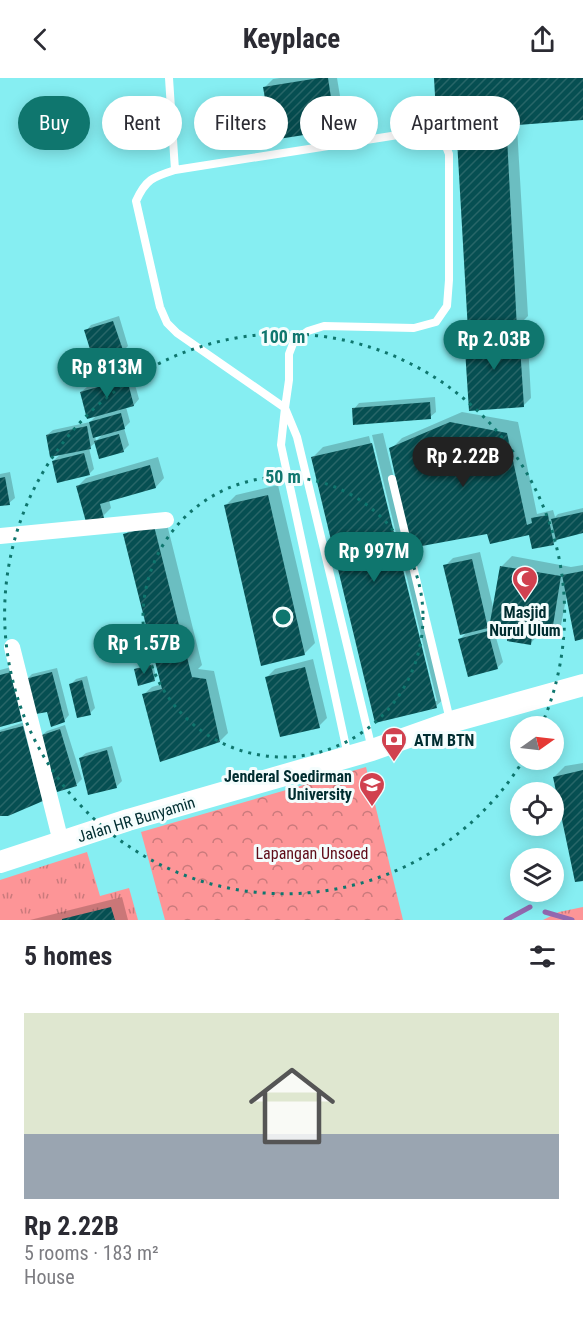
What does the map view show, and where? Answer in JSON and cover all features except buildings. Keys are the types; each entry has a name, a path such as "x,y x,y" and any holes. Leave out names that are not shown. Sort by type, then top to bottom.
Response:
{"main road":[{"name":"Jalan HR Bunyamin","path":"0,862 372,750 451,723 583,685"}],"street":[{"path":"0,536 166,520"},
{"path":"12,647 61,842"}],"lane":[{"path":"169,78 175,170"},
{"path":"348,756 280,445 285,408 289,380 289,354 294,341 308,331 324,326 414,328 436,322 447,306 449,154 443,140 417,132 175,170 152,179 143,186 136,201 160,307 167,323 177,333 285,408 297,438 372,750"},
{"path":"392,478 451,723"}],"green space":[{"name":"Lapangan Unsoed","path":"366,767 403,920 165,920 141,832"},
{"path":"87,852 100,896 129,888 138,920 0,920 0,880"},
{"path":"583,907 583,920 543,920 559,912"}],"waterway":[{"path":"506,920 530,907"},
{"path":"545,912 572,920"}],"place":[{"name":"Masjid Nurul Ulum","path":"525,602"},
{"name":"ATM BTN","path":"394,763"},
{"name":"Jenderal Soedirman University","path":"372,808"}]}
